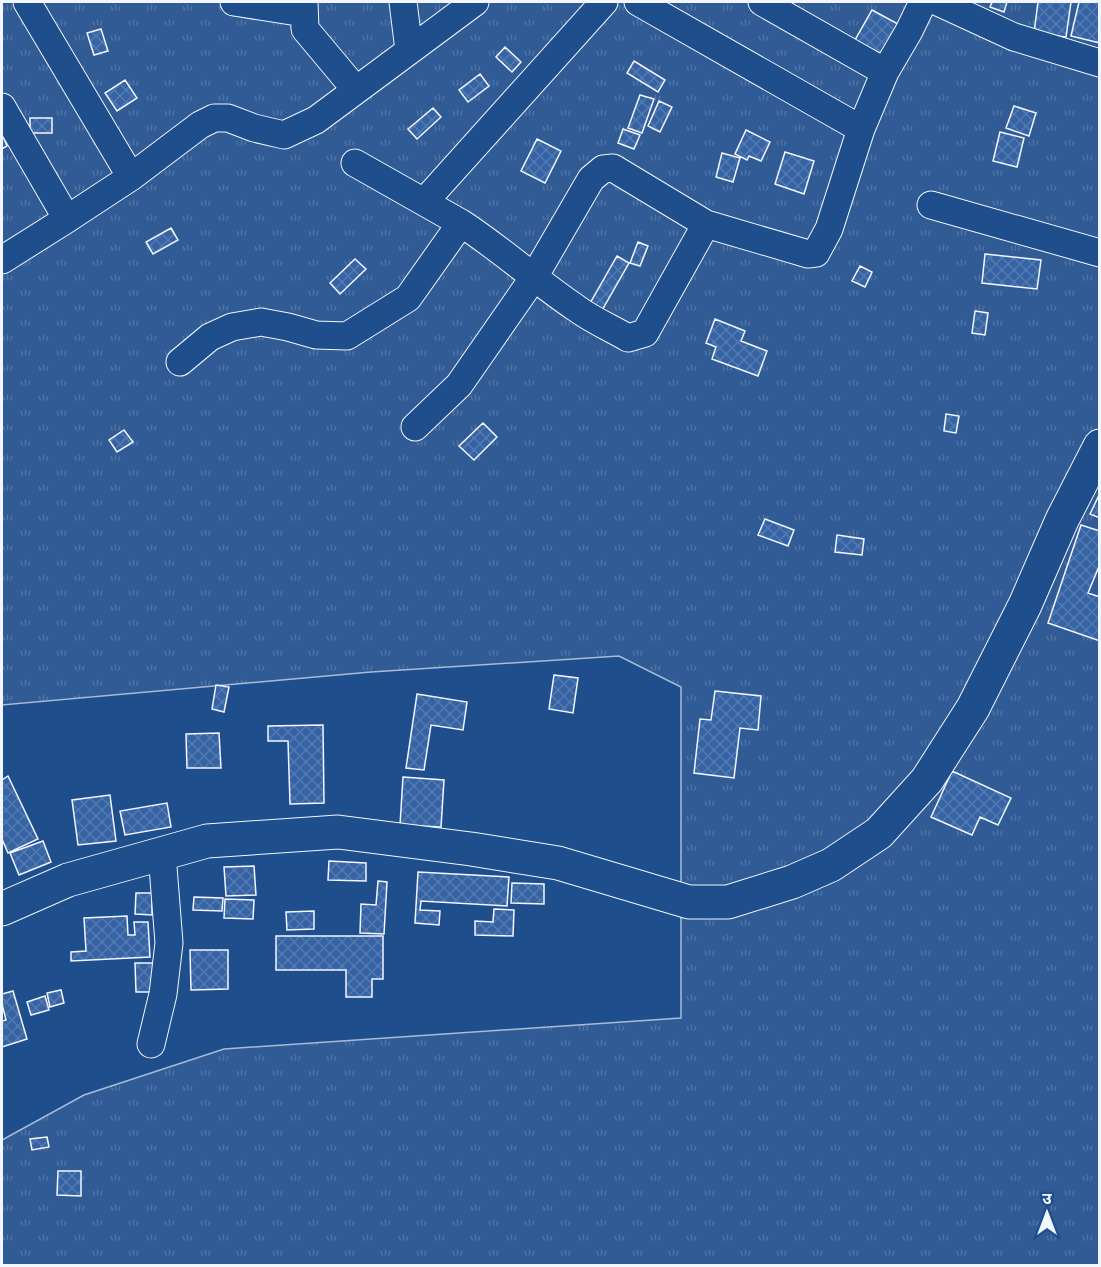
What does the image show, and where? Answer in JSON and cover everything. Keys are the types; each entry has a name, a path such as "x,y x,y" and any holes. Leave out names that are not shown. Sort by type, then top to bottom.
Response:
{"main road":[{"path":"2,909 68,880 207,841 338,832 558,863 689,902 728,902 792,882 831,865 879,833 927,780 973,708 1025,605 1062,520 1100,446"}],"street":[{"path":"27,2 131,177"},
{"path":"234,2 304,7 305,29 356,90"},
{"path":"403,2 409,50"},
{"path":"2,260 131,177 200,125 214,118 228,118 254,128 284,135 316,120 476,2"},
{"path":"425,201 604,2"},
{"path":"638,2 861,129"},
{"path":"762,2 885,72"},
{"path":"415,427 459,385 534,277 591,179 603,169 613,168 706,224 808,254 816,253 830,228 861,129 885,72 909,31 922,2"},
{"path":"938,2 1014,37 1100,63"},
{"path":"2,107 68,219"},
{"path":"355,163 461,223 577,309 628,338 645,333 706,224"},
{"path":"931,205 1100,253"},
{"path":"180,362 210,337 232,327 261,322 316,335 346,336 408,298 461,223"},
{"path":"151,1044 164,994 169,943 162,854"}],"green space":[{"path":"2,2 1099,2 1099,1265 2,1265 2,1140 84,1095 224,1049 681,1018 681,687 619,656 371,672 2,705"}],"building":[{"path":"992,2 1007,2 1004,12 990,7"},
{"path":"1038,2 1071,2 1066,37 1034,33"},
{"path":"1079,2 1100,2 1100,43 1071,36"},
{"path":"872,10 898,24 881,54 855,40"},
{"path":"101,29 108,51 94,55 87,33"},
{"path":"505,47 521,62 512,72 496,57"},
{"path":"634,61 665,80 658,92 627,73"},
{"path":"480,74 489,86 468,102 459,90"},
{"path":"125,80 137,98 117,111 105,93"},
{"path":"640,95 654,99 642,133 628,128"},
{"path":"659,101 672,107 660,132 648,126"},
{"path":"1014,106 1036,113 1029,136 1006,128"},
{"path":"433,108 441,117 417,139 408,129"},
{"path":"30,118 52,118 52,133 30,133"},
{"path":"623,129 640,135 634,149 618,143"},
{"path":"746,130 770,142 761,161 749,156 747,160 735,154"},
{"path":"1000,132 1024,138 1017,167 993,161"},
{"path":"2,134 7,146 2,149"},
{"path":"537,139 561,151 545,183 521,171"},
{"path":"785,152 814,161 804,194 775,184"},
{"path":"722,153 740,158 733,182 716,177"},
{"path":"171,228 178,240 153,254 146,242"},
{"path":"638,242 648,246 640,266 630,263"},
{"path":"985,254 1041,260 1037,289 982,283"},
{"path":"617,256 629,263 601,312 589,305"},
{"path":"355,259 366,269 340,294 330,283"},
{"path":"860,266 872,272 865,287 852,281"},
{"path":"975,311 988,313 985,335 972,333"},
{"path":"715,319 745,331 741,341 767,351 758,376 712,359 716,347 706,343"},
{"path":"946,414 959,416 956,433 944,431"},
{"path":"483,423 497,437 474,460 459,446"},
{"path":"124,430 133,442 117,452 109,440"},
{"path":"1100,493 1100,518 1090,514"},
{"path":"765,519 794,530 788,546 758,535"},
{"path":"1081,525 1100,531 1100,564 1088,593 1100,597 1100,641 1048,623"},
{"path":"837,535 864,539 862,555 835,552"},
{"path":"554,675 578,678 573,713 549,709"},
{"path":"216,685 229,687 224,712 212,709"},
{"path":"715,691 761,696 758,730 740,728 734,778 694,773 700,719 711,720"},
{"path":"417,694 467,702 463,730 431,725 424,770 406,768"},
{"path":"323,725 324,803 290,804 288,741 268,741 268,726"},
{"path":"219,733 221,768 187,768 186,734"},
{"path":"952,771 1011,798 998,825 980,817 972,835 931,817"},
{"path":"8,776 38,839 8,853 2,839 2,780"},
{"path":"403,777 444,780 441,827 400,825"},
{"path":"110,795 116,841 78,845 72,800"},
{"path":"167,803 171,827 125,835 120,811"},
{"path":"43,841 51,862 19,875 10,853"},
{"path":"329,861 366,863 366,881 328,880"},
{"path":"254,866 256,895 226,896 224,867"},
{"path":"418,872 509,877 507,906 421,901 420,910 440,911 439,925 415,923"},
{"path":"378,881 387,882 384,934 360,933 361,904 376,905"},
{"path":"512,883 544,884 544,904 511,903"},
{"path":"136,893 152,893 152,915 135,914"},
{"path":"194,897 223,898 222,911 193,910"},
{"path":"225,899 254,900 253,919 224,918"},
{"path":"494,909 514,910 513,936 475,935 475,921 493,922"},
{"path":"314,911 314,929 287,930 286,912"},
{"path":"127,916 128,935 135,935 134,922 148,922 150,957 71,961 71,952 86,951 84,918"},
{"path":"276,936 383,936 383,979 372,979 372,997 346,997 346,970 276,970"},
{"path":"190,950 228,950 228,989 191,990"},
{"path":"135,963 154,963 154,992 136,992"},
{"path":"61,990 64,1003 50,1007 47,993"},
{"path":"13,991 27,1039 2,1047 2,1021 6,1020 2,994"},
{"path":"45,996 49,1010 31,1015 27,1002"},
{"path":"47,1137 49,1147 32,1150 30,1139"},
{"path":"58,1171 81,1171 81,1196 57,1195"}]}
